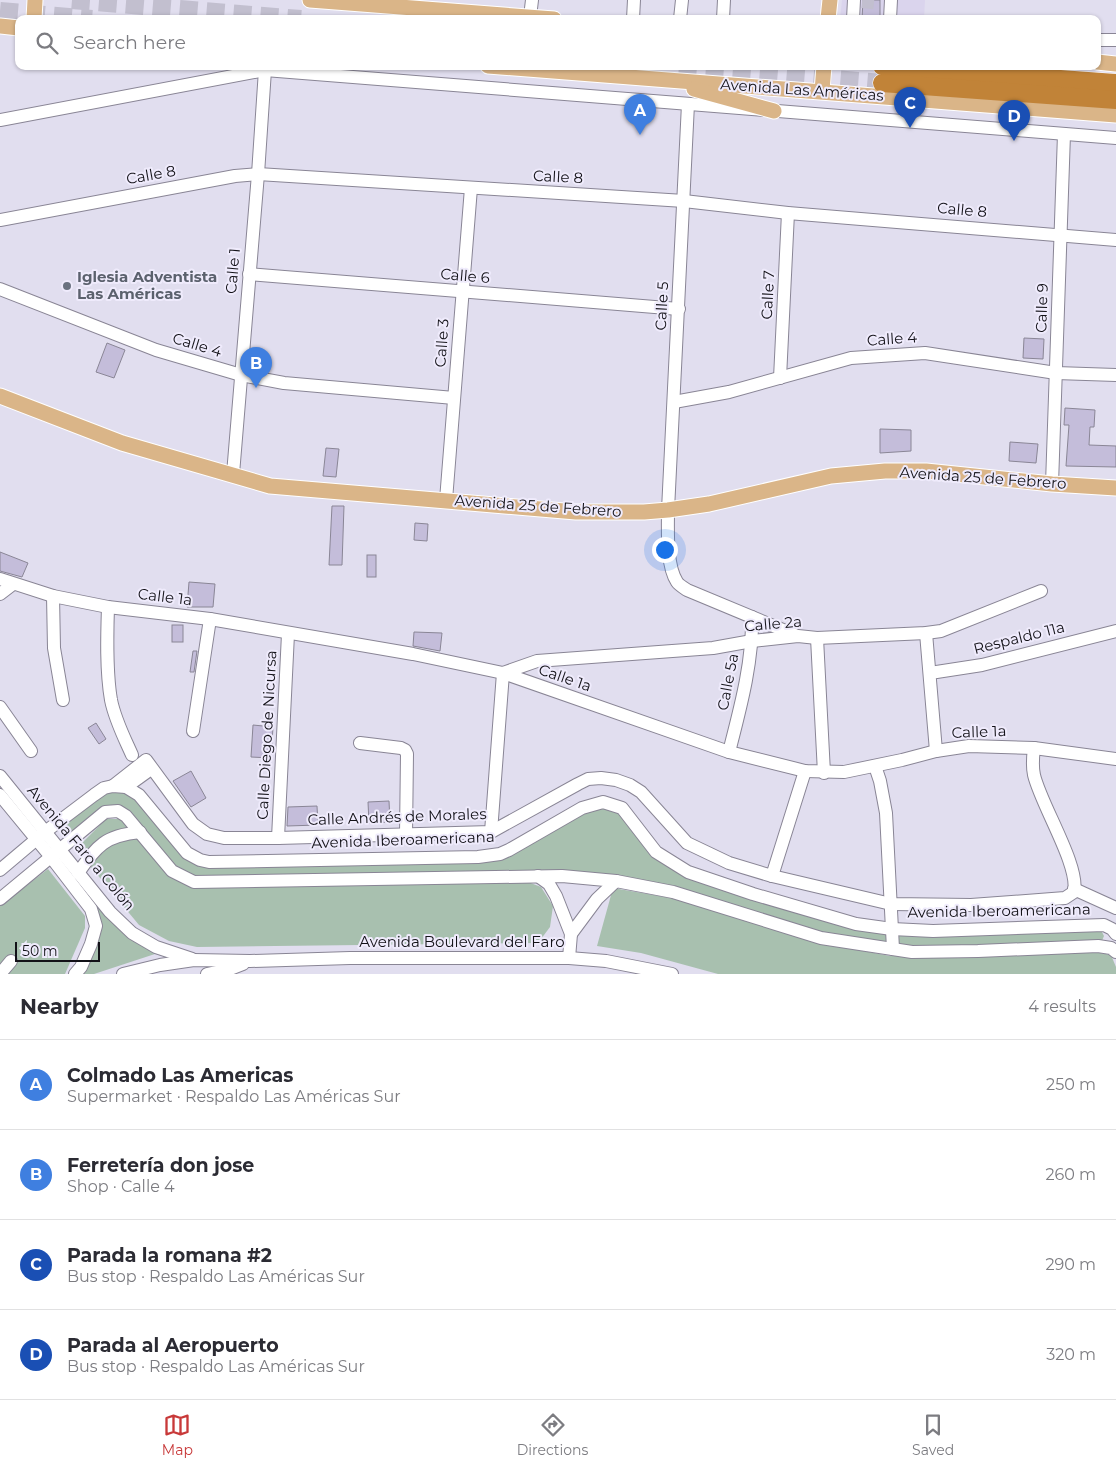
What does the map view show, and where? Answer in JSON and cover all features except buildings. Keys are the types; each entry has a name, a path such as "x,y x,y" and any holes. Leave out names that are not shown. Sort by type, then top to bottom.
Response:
{"highway":[{"path":"882,74 1116,83"},
{"path":"882,74 1116,100"}],"main road":[{"path":"34,15 35,0"},
{"path":"310,0 434,5 514,15"},
{"path":"828,15 830,0"},
{"path":"0,26 15,28"},
{"path":"1101,62 1116,64"},
{"name":"Avenida Las Américas","path":"537,70 1116,115"},
{"path":"822,91 824,70"},
{"path":"586,74 693,88 774,111"},
{"name":"Avenida 25 de Febrero","path":"0,396 122,443 270,486 576,512 668,510 709,504 831,476 885,471 926,471 1052,484 1116,488"}],"street":[{"path":"530,15 532,0"},
{"path":"633,15 634,0"},
{"path":"680,15 682,0"},
{"path":"723,15 724,0"},
{"path":"855,15 857,1"},
{"path":"1101,40 1116,40"},
{"path":"0,120 265,70 1116,138"},
{"name":"Calle 1","path":"233,474 265,70"},
{"name":"Calle 5","path":"668,510 688,104"},
{"name":"Calle 9","path":"1052,484 1064,134"},
{"name":"Calle 8","path":"0,220 235,176 258,174 684,200 788,213 1116,240"},
{"name":"Calle 3","path":"446,500 471,188"},
{"name":"Calle 7","path":"780,378 788,213"},
{"name":"Calle 6","path":"249,274 679,309"},
{"name":"Calle 4","path":"0,289 156,350 241,375 284,383 454,398"},
{"name":"Calle 4","path":"674,402 729,392 851,358 925,353 1056,373 1116,375"},
{"path":"668,510 668,538 672,569 678,583 687,590 798,636"},
{"name":"Calle 1a","path":"0,579 53,596 108,607 210,619 288,634 413,654 503,673 729,752 805,771 824,773 844,772 936,751 969,746 1034,748 1116,759"},
{"path":"0,594 13,584"},
{"name":"Calle 2a","path":"503,673 537,661 712,648 798,636 817,638 926,633 941,630 1041,591"},
{"path":"53,596 54,648 63,700"},
{"path":"108,607 107,637 111,700 121,732 132,755"},
{"name":"Calle 5a","path":"729,752 752,641 752,617"},
{"path":"193,731 210,619"},
{"name":"Respaldo 11a","path":"930,673 982,665 1116,631"},
{"path":"926,633 936,751"},
{"name":"Calle Diego de Nicursa","path":"278,838 288,634"},
{"path":"817,638 824,773"},
{"path":"491,832 503,673"},
{"path":"0,706 31,751"},
{"path":"360,743 401,748 407,754 406,835"},
{"path":"1034,748 1034,774 1047,811 1067,854 1074,889 1116,908"},
{"path":"113,786 148,764"},
{"path":"0,870 41,835 94,795 104,788 113,786 126,787 148,764"},
{"name":"Calle Andrés de Morales","path":"148,764 193,824 207,834 224,838 491,832 583,781 602,778 630,785 641,792 687,843 729,863 772,876 891,904 971,905 1060,898 1071,894 1074,889"},
{"path":"875,766 886,813 893,949"},
{"path":"772,876 805,771"},
{"name":"Avenida Faro a Colón","path":"0,776 56,854 91,910 96,926 81,967 75,974"},
{"name":"Avenida Iberoamericana","path":"126,787 139,795 187,853 200,860 209,862 500,854 582,808 603,802 622,808 656,852 688,872 753,894 856,924 892,929 933,931 1104,925 1112,929 1116,934"},
{"name":"Avenida Faro a Colón","path":"0,795 41,835"},
{"path":"0,899 105,812 118,811 126,816 172,871 194,882 562,876 616,881 673,892 821,938 912,952 1098,946 1111,948 1116,952"},
{"path":"78,873 104,842 121,834 140,832"},
{"name":"Avenida Faro a Colón","path":"56,854 78,873 110,912 132,933 156,947 194,960"},
{"path":"538,876 549,884 556,896 571,934 569,958"},
{"path":"571,934 597,899 616,881"},
{"name":"Avenida Boulevard del Faro","path":"123,974 160,965 194,960 250,961 350,958 569,958 606,961 672,974"},
{"path":"0,974 11,961"},
{"name":"Avenida Boulevard del Faro","path":"207,974 230,969 250,961"}],"shaded area":[{"path":"842,0 925,0 924,15 840,15"}],"green space":[{"path":"126,789 187,856 502,856 583,810 603,805 621,812 656,855 856,926 1101,930 1104,936 1101,943 911,950 814,932 615,878 191,877 175,868 118,808 67,839 58,826 104,791"},
{"path":"106,819 121,819 170,876 528,882 541,887 553,906 550,927 538,943 197,947 169,941 139,925 76,849"},
{"path":"48,869 85,916 85,928 65,974 0,974 0,906"},
{"path":"613,888 677,899 822,943 890,956 1095,952 1111,955 1116,967 1116,974 718,974 641,953 597,946"},
{"path":"90,896 158,953 94,974 83,974 99,920"}],"tunnel":[{"path":"72,0 253,15"},
{"path":"862,2 880,4"},
{"path":"0,11 46,15"},
{"path":"727,70 882,83"}],"place":[{"name":"Parada la romana #2","path":"910,128"},
{"name":"Colmado Las Americas","path":"640,135"},
{"name":"Parada al Aeropuerto","path":"1014,141"},
{"name":"Iglesia Adventista Las Américas","path":"67,286"},
{"name":"Ferretería don jose","path":"256,388"}]}
